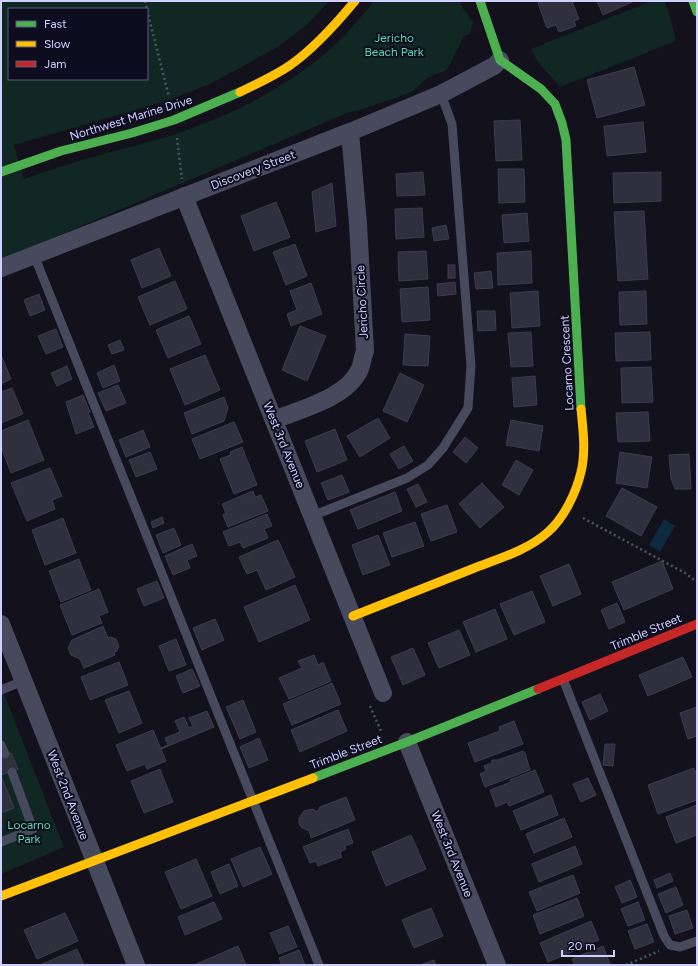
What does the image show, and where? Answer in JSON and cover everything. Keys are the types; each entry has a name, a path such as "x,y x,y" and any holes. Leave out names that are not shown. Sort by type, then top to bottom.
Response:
{"street":[{"name":"Northwest Marine Drive","path":"1,172 67,150 174,120 217,103 258,84 290,65 307,51 337,23 355,1"},
{"path":"480,1 500,60"},
{"path":"693,1 697,12"},
{"name":"Discovery Street","path":"1,268 350,132 441,94 494,66 500,60"},
{"name":"Locarno Crescent","path":"353,616 508,555 530,544 548,532 564,511 576,487 583,465 584,437 565,134 559,112 548,96 500,60"},
{"name":"Jericho Circle","path":"274,420 330,398 351,381 359,369 365,351 358,224 350,132"},
{"name":"West 3rd Avenue","path":"184,196 353,616 375,696"},
{"name":"West 2nd Avenue","path":"1,624 136,965"},
{"name":"Trimble Street","path":"1,896 407,742 697,624"},
{"name":"West 3rd Avenue","path":"407,742 497,965"}],"lane":[{"path":"312,516 407,478 428,465 443,448 468,408 471,366 452,124 441,94"},
{"path":"34,255 319,965"},
{"path":"563,679 664,936 670,945 680,947 697,941"},
{"path":"1,690 23,681"},
{"path":"1,745 5,754"},
{"path":"1,842 33,829 12,772"}],"path":[{"path":"148,13 169,97"},
{"path":"177,134 184,196"},
{"path":"578,515 686,573 697,582"},
{"path":"375,696 389,749"},
{"path":"626,965 670,945"}],"green space":[{"name":"Jericho Beach Park","path":"1,1 329,1 308,24 276,48 212,83 170,100 14,145 24,179 76,162 175,134 218,118 260,98 300,73 336,44 351,29 374,1 460,1 462,7 473,22 470,34 464,36 447,70 427,78 412,92 347,113 1,260"},
{"path":"652,1 664,1 669,12 676,41 560,87 538,62 531,49"},
{"name":"Locarno Park","path":"1,686 64,847 1,874"}],"water":[{"path":"664,519 675,526 660,552 649,545"}],"building":[{"path":"544,1 572,1 579,19 574,21 576,26 559,32 556,25 547,28 538,3"},
{"path":"597,1 632,1 632,2 603,15"},
{"path":"634,67 645,105 597,118 587,80"},
{"path":"520,120 522,160 496,161 494,121"},
{"path":"643,122 646,152 607,156 604,126"},
{"path":"498,169 524,169 525,202 499,203"},
{"path":"423,172 425,195 397,196 396,174"},
{"path":"661,172 661,201 614,203 613,173"},
{"path":"332,183 336,226 316,232 312,192"},
{"path":"276,202 290,237 254,251 241,216"},
{"path":"422,208 424,237 396,239 395,209"},
{"path":"644,211 648,279 618,281 614,212"},
{"path":"527,213 529,241 504,243 502,215"},
{"path":"446,225 449,239 434,241 432,228"},
{"path":"295,244 307,276 286,285 273,252"},
{"path":"159,248 171,276 142,288 131,260"},
{"path":"426,251 428,279 399,281 398,252"},
{"path":"531,251 532,283 498,285 497,253"},
{"path":"448,265 455,265 455,278 448,278"},
{"path":"491,271 493,288 476,289 474,273"},
{"path":"175,281 187,309 150,325 138,297"},
{"path":"455,282 456,294 438,296 437,284"},
{"path":"311,283 322,314 291,326 287,314 297,310 290,291"},
{"path":"428,287 430,320 402,322 400,289"},
{"path":"538,291 540,326 512,328 510,293"},
{"path":"646,291 647,324 620,325 619,292"},
{"path":"39,294 45,310 30,316 24,300"},
{"path":"477,311 495,311 496,330 478,331"},
{"path":"189,316 201,344 168,358 156,330"},
{"path":"300,326 326,336 307,381 282,370"},
{"path":"56,329 63,347 46,354 38,336"},
{"path":"531,332 533,366 511,367 508,333"},
{"path":"650,332 651,360 616,361 615,333"},
{"path":"405,334 430,336 428,366 403,365"},
{"path":"120,340 124,350 112,354 108,345"},
{"path":"1,355 11,379 1,384"},
{"path":"205,355 220,390 185,405 170,369"},
{"path":"114,365 120,381 103,388 97,373"},
{"path":"67,366 72,379 57,386 51,373"},
{"path":"651,367 653,402 622,403 621,368"},
{"path":"400,373 424,385 407,422 383,411"},
{"path":"535,376 537,405 514,407 512,378"},
{"path":"118,385 126,403 106,411 98,393"},
{"path":"12,388 23,414 1,423 1,392"},
{"path":"83,395 94,427 76,434 66,402"},
{"path":"224,397 228,408 224,421 192,434 184,413"},
{"path":"648,412 650,441 618,442 616,413"},
{"path":"378,418 390,438 360,457 347,436"},
{"path":"28,420 44,460 11,473 1,447 1,431"},
{"path":"511,420 543,426 539,451 506,445"},
{"path":"234,422 243,442 200,459 192,439"},
{"path":"335,429 347,460 317,472 305,441"},
{"path":"143,430 150,447 126,457 119,440"},
{"path":"465,437 478,448 466,463 453,452"},
{"path":"404,446 413,461 399,469 390,454"},
{"path":"242,447 257,485 234,494 220,459 231,455 230,452"},
{"path":"150,452 157,469 136,477 129,460"},
{"path":"620,452 652,457 647,488 616,483"},
{"path":"689,454 691,489 675,489 671,479 669,455"},
{"path":"516,460 533,470 519,495 502,485"},
{"path":"50,468 62,496 52,500 55,509 27,521 11,483"},
{"path":"342,475 349,492 328,500 321,483"},
{"path":"482,483 504,507 480,528 459,504"},
{"path":"418,484 427,502 416,507 407,489"},
{"path":"622,488 657,507 641,536 606,516"},
{"path":"253,491 255,497 261,495 268,511 228,527 223,515 226,513 222,504"},
{"path":"395,492 402,511 358,529 350,510"},
{"path":"447,505 457,532 431,541 421,514"},
{"path":"267,514 272,526 264,529 268,538 243,548 240,542 229,546 223,532"},
{"path":"162,517 164,523 153,528 151,522"},
{"path":"63,518 76,553 45,565 32,530"},
{"path":"415,522 424,546 392,557 383,533"},
{"path":"174,528 181,545 163,553 156,535"},
{"path":"378,535 390,565 363,575 352,545"},
{"path":"278,540 295,577 266,590 257,570 247,574 239,557"},
{"path":"192,544 197,556 187,560 190,568 173,575 165,556"},
{"path":"79,559 91,590 61,602 49,571"},
{"path":"662,561 673,589 624,610 612,582"},
{"path":"569,564 581,594 553,606 540,576"},
{"path":"157,581 164,598 144,606 137,589"},
{"path":"295,585 310,620 259,642 244,607"},
{"path":"99,589 108,612 99,616 102,623 72,635 60,605"},
{"path":"532,591 545,622 514,635 500,604"},
{"path":"617,603 625,622 609,629 601,610"},
{"path":"495,609 507,639 476,652 463,622"},
{"path":"215,619 224,640 202,650 193,628"},
{"path":"103,626 108,638 111,637 116,639 119,646 117,651 114,652 115,655 84,668 80,659 71,655 68,648 72,640"},
{"path":"459,630 470,655 439,668 428,643"},
{"path":"176,639 186,665 169,671 159,646"},
{"path":"413,648 425,675 403,685 391,657"},
{"path":"314,655 318,665 323,662 331,681 289,699 279,678 302,668 298,661"},
{"path":"683,657 692,677 648,696 639,675"},
{"path":"119,662 128,685 90,700 81,677"},
{"path":"192,669 200,686 183,693 176,676"},
{"path":"332,683 341,704 292,725 283,704"},
{"path":"129,691 142,723 119,733 105,700"},
{"path":"600,694 608,711 590,720 582,702"},
{"path":"243,700 256,732 240,739 226,707"},
{"path":"697,707 697,736 688,739 680,713"},
{"path":"338,710 347,731 300,752 291,730"},
{"path":"207,711 214,727 161,749 168,745 165,738 180,732 175,721 184,717 189,728 193,726 189,718"},
{"path":"514,721 523,744 475,762 468,743 500,731 499,727"},
{"path":"153,730 166,761 147,769 145,764 127,771 116,745"},
{"path":"259,738 268,760 249,768 240,747"},
{"path":"605,744 615,744 613,766 603,765"},
{"path":"523,751 530,770 485,787 480,774 486,771 484,766 492,763 492,760 498,760"},
{"path":"11,753 18,769 1,775 1,757"},
{"path":"694,768 697,776 697,800 658,814 648,785"},
{"path":"160,769 173,802 144,813 131,781"},
{"path":"535,770 544,792 509,806 507,802 496,807 490,790 511,782 510,780"},
{"path":"1,776 14,808 1,813"},
{"path":"588,778 596,795 581,802 573,784"},
{"path":"551,795 558,815 521,830 513,811"},
{"path":"346,797 355,820 311,838 309,831 301,827 299,818 304,811 313,809 317,812 320,807"},
{"path":"697,805 697,835 676,843 666,817"},
{"path":"564,818 572,837 534,853 526,834"},
{"path":"348,829 353,843 345,846 346,849 340,852 342,857 318,866 316,861 310,863 303,847"},
{"path":"411,835 426,869 386,886 372,852"},
{"path":"575,846 582,864 539,882 532,864"},
{"path":"260,847 272,874 243,887 231,859"},
{"path":"196,859 212,896 181,909 165,872"},
{"path":"229,864 238,886 220,894 211,872"},
{"path":"670,873 673,881 657,888 654,880"},
{"path":"573,875 580,893 537,911 529,892"},
{"path":"630,880 637,897 622,903 615,887"},
{"path":"676,887 683,905 666,913 658,894"},
{"path":"577,898 584,916 540,934 533,915"},
{"path":"214,902 222,919 185,935 178,917"},
{"path":"638,902 645,920 628,926 621,909"},
{"path":"431,908 443,936 414,948 402,920"},
{"path":"687,910 693,928 675,934 669,916"},
{"path":"65,913 78,941 37,959 24,930"},
{"path":"591,921 599,940 548,962 540,943"},
{"path":"647,924 654,942 635,949 628,931"},
{"path":"288,926 297,947 279,954 270,933"},
{"path":"238,946 246,965 194,965"},
{"path":"603,946 610,964 575,965 572,959"},
{"path":"77,949 84,965 40,965"},
{"path":"299,950 305,965 282,965 279,958"},
{"path":"434,960 436,965 420,965"}],"traffic: fast":[{"path":"480,1 500,60 541,89 555,104 562,123 566,140 581,409"},
{"path":"693,1 697,12"},
{"path":"1,172 61,151 132,133 174,120 240,92"},
{"path":"313,778 538,689"}],"traffic: slow":[{"path":"240,92 289,66 307,52 324,36 355,1"},
{"path":"353,616 512,554 540,539 548,532 559,520 569,505 581,472 584,449 581,409"},
{"path":"1,896 313,778"}],"traffic: jam":[{"path":"538,689 697,624"}]}
